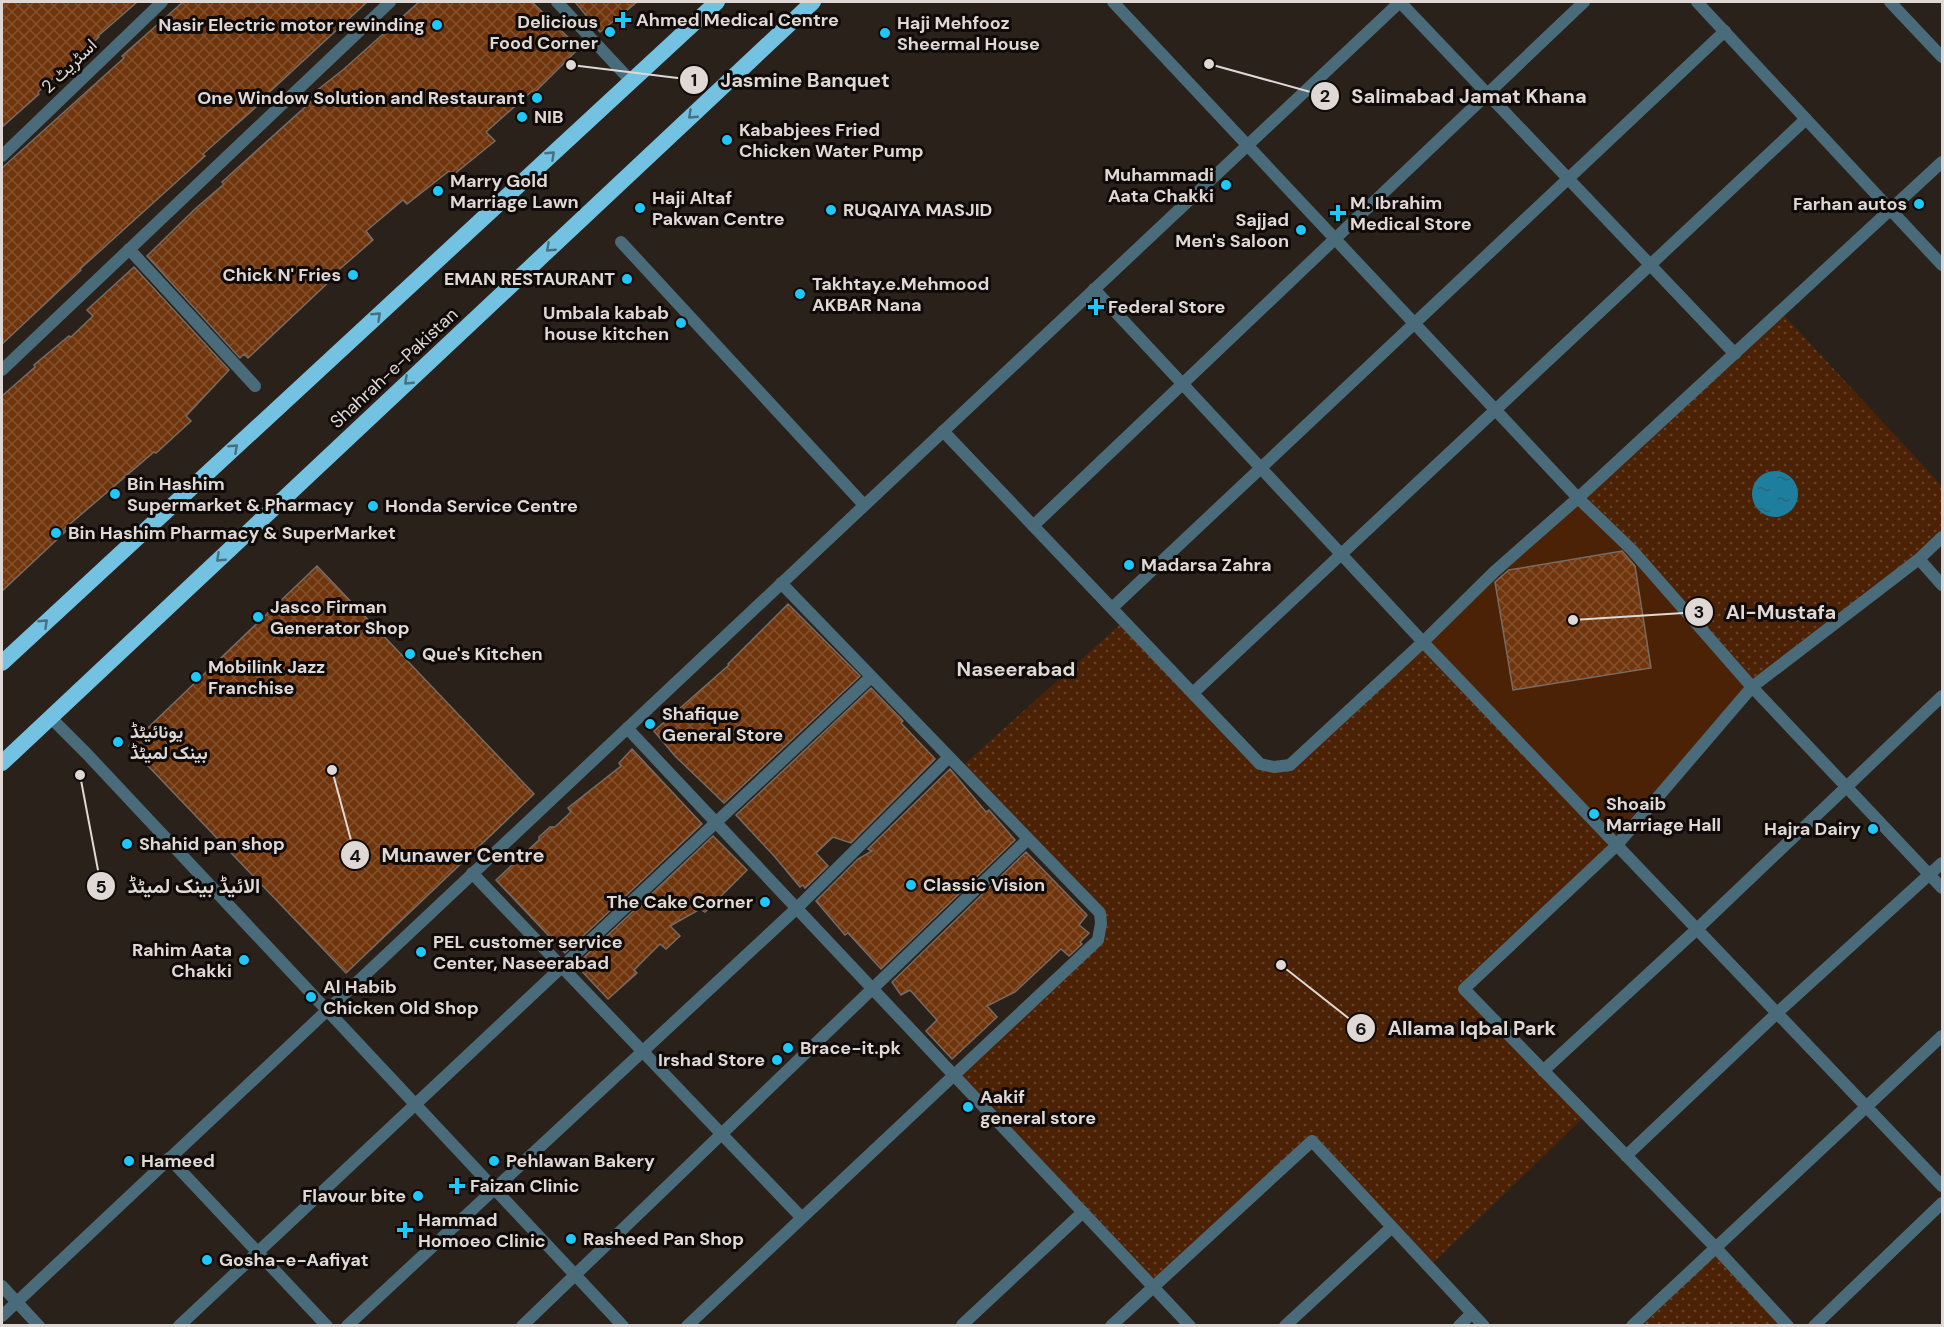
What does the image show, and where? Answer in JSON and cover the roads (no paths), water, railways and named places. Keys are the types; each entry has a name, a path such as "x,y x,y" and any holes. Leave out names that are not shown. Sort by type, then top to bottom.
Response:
{"highway":[{"path":"2,663 717,2"},
{"name":"Shahrah-e-Pakistan","path":"2,762 813,2"}],"street":[{"name":"اسٹریٹ 2","path":"2,156 162,2"},
{"path":"2,370 390,2"},
{"path":"557,2 631,81"},
{"path":"1113,2 1578,498 1632,550 1752,687 1942,888"},
{"path":"2,1316 1400,2 1735,354"},
{"path":"1033,526 1584,2"},
{"path":"1697,2 1942,265"},
{"path":"1890,2 1942,57"},
{"path":"1112,608 1725,31"},
{"path":"1193,693 1806,119"},
{"path":"942,431 1260,764 1274,767 1290,765 1423,642 1494,572 1578,498 1942,162"},
{"path":"621,242 864,505"},
{"path":"129,249 255,386"},
{"path":"1094,289 1616,846 1942,1185"},
{"path":"1788,1326 1716,1248 1464,989 1616,846 1752,687 1919,559 1942,537"},
{"path":"1919,559 1942,585"},
{"path":"687,1326 1098,940 1101,924 1100,913 781,583"},
{"path":"179,1326 872,677"},
{"path":"1543,1071 1942,696"},
{"path":"50,717 623,1326"},
{"path":"627,728 1190,1326"},
{"path":"348,1326 797,908 949,757"},
{"path":"522,1326 1028,839"},
{"path":"1626,1156 1777,1013 1942,863"},
{"path":"472,873 801,1217"},
{"path":"1632,1326 1942,1036"},
{"path":"1111,1326 1312,1141 1484,1326"},
{"path":"169,1158 327,1326"},
{"path":"1814,1326 1942,1203"},
{"path":"962,1325 1083,1212"},
{"path":"1285,1326 1392,1227"},
{"path":"2,1286 39,1326"},
{"path":"1459,1326 1472,1313"}],"water":[{"path":"1775,471 1791,478 1798,494 1791,510 1775,517 1759,510 1752,494 1759,478"}],"place":[{"name":"Ahmed Medical Centre","path":"623,20"},
{"name":"Nasir Electric motor rewinding","path":"437,25"},
{"name":"Delicious Food Corner","path":"610,32"},
{"name":"Haji Mehfooz Sheermal House","path":"885,33"},
{"name":"Salimabad Jamat Khana","path":"1209,64"},
{"name":"Jasmine Banquet","path":"571,65"},
{"name":"One Window Solution and Restaurant","path":"537,98"},
{"name":"NIB","path":"522,117"},
{"name":"Kababjees Fried Chicken Water Pump","path":"727,140"},
{"name":"Muhammadi Aata Chakki","path":"1226,185"},
{"name":"Marry Gold Marriage Lawn","path":"438,191"},
{"name":"Farhan autos","path":"1919,204"},
{"name":"Haji Altaf Pakwan Centre","path":"640,208"},
{"name":"RUQAIYA MASJID","path":"831,210"},
{"name":"M. Ibrahim Medical Store","path":"1338,213"},
{"name":"Sajjad Men's Saloon","path":"1301,230"},
{"name":"Chick N' Fries","path":"353,275"},
{"name":"EMAN RESTAURANT","path":"627,279"},
{"name":"Takhtay.e.Mehmood AKBAR Nana","path":"800,294"},
{"name":"Federal Store","path":"1096,307"},
{"name":"Umbala kabab house kitchen","path":"681,323"},
{"name":"Bin Hashim Supermarket & Pharmacy","path":"115,494"},
{"name":"Honda Service Centre","path":"373,506"},
{"name":"Bin Hashim Pharmacy & SuperMarket","path":"56,533"},
{"name":"Madarsa Zahra","path":"1129,565"},
{"name":"Jasco Firman Generator Shop","path":"258,617"},
{"name":"Al-Mustafa","path":"1573,620"},
{"name":"Que's Kitchen","path":"410,654"},
{"name":"Mobilink Jazz Franchise","path":"196,677"},
{"name":"Shafique General Store","path":"650,724"},
{"name":"یونائیٹڈ بینک لمیٹڈ","path":"118,742"},
{"name":"Munawer Centre","path":"332,770"},
{"name":"الائیڈ بینک لمیٹڈ","path":"80,775"},
{"name":"Shoaib Marriage Hall","path":"1594,814"},
{"name":"Hajra Dairy","path":"1873,829"},
{"name":"Shahid pan shop","path":"127,844"},
{"name":"Classic Vision","path":"911,885"},
{"name":"The Cake Corner","path":"765,902"},
{"name":"PEL customer service Center, Naseerabad","path":"421,952"},
{"name":"Rahim Aata Chakki","path":"244,960"},
{"name":"Allama Iqbal Park","path":"1281,965"},
{"name":"Al Habib Chicken Old Shop","path":"311,997"},
{"name":"Brace-it.pk","path":"788,1048"},
{"name":"Irshad Store","path":"777,1060"},
{"name":"Aakif general store","path":"968,1107"},
{"name":"Hameed","path":"129,1161"},
{"name":"Pehlawan Bakery","path":"494,1161"},
{"name":"Faizan Clinic","path":"457,1186"},
{"name":"Flavour bite","path":"418,1196"},
{"name":"Hammad Homoeo Clinic","path":"405,1230"},
{"name":"Rasheed Pan Shop","path":"571,1239"},
{"name":"Gosha-e-Aafiyat","path":"207,1260"}],"district":[{"name":"Naseerabad","path":"1016,669"}]}
